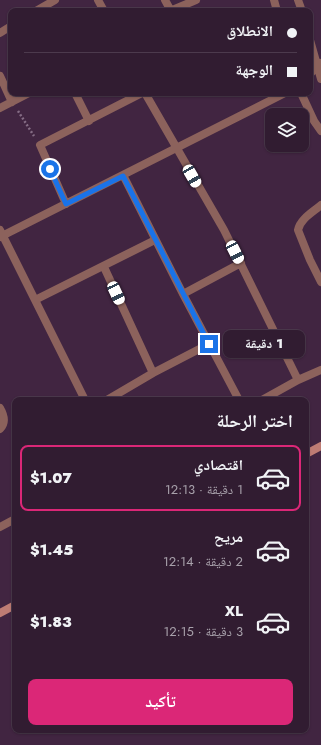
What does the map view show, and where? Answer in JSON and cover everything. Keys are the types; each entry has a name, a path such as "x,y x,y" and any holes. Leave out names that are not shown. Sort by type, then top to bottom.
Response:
{"main road":[{"path":"309,452 321,446"},
{"path":"0,613 12,607"}],"street":[{"path":"41,8 55,0"},
{"path":"177,8 196,0"},
{"path":"313,48 319,64 321,79"},
{"path":"0,76 8,93"},
{"path":"9,96 12,102"},
{"path":"0,108 23,96"},
{"path":"76,96 89,121"},
{"path":"66,204 40,145 138,96"},
{"path":"146,96 224,230 298,380"},
{"path":"84,397 1,234 123,176 279,96"},
{"path":"302,96 314,121 321,131"},
{"path":"123,176 237,397"},
{"path":"321,205 301,221 298,225 298,230 321,282"},
{"path":"35,300 104,267 155,240"},
{"path":"183,294 241,263"},
{"path":"104,267 153,373"},
{"path":"112,397 153,373 209,344"},
{"path":"267,397 298,380 321,370"},
{"path":"0,408 4,419 4,423 0,428"},
{"path":"0,527 12,521"}],"path":[{"path":"12,102 40,145"}],"route":[{"path":"50,169 66,204 123,176 209,344"}]}
